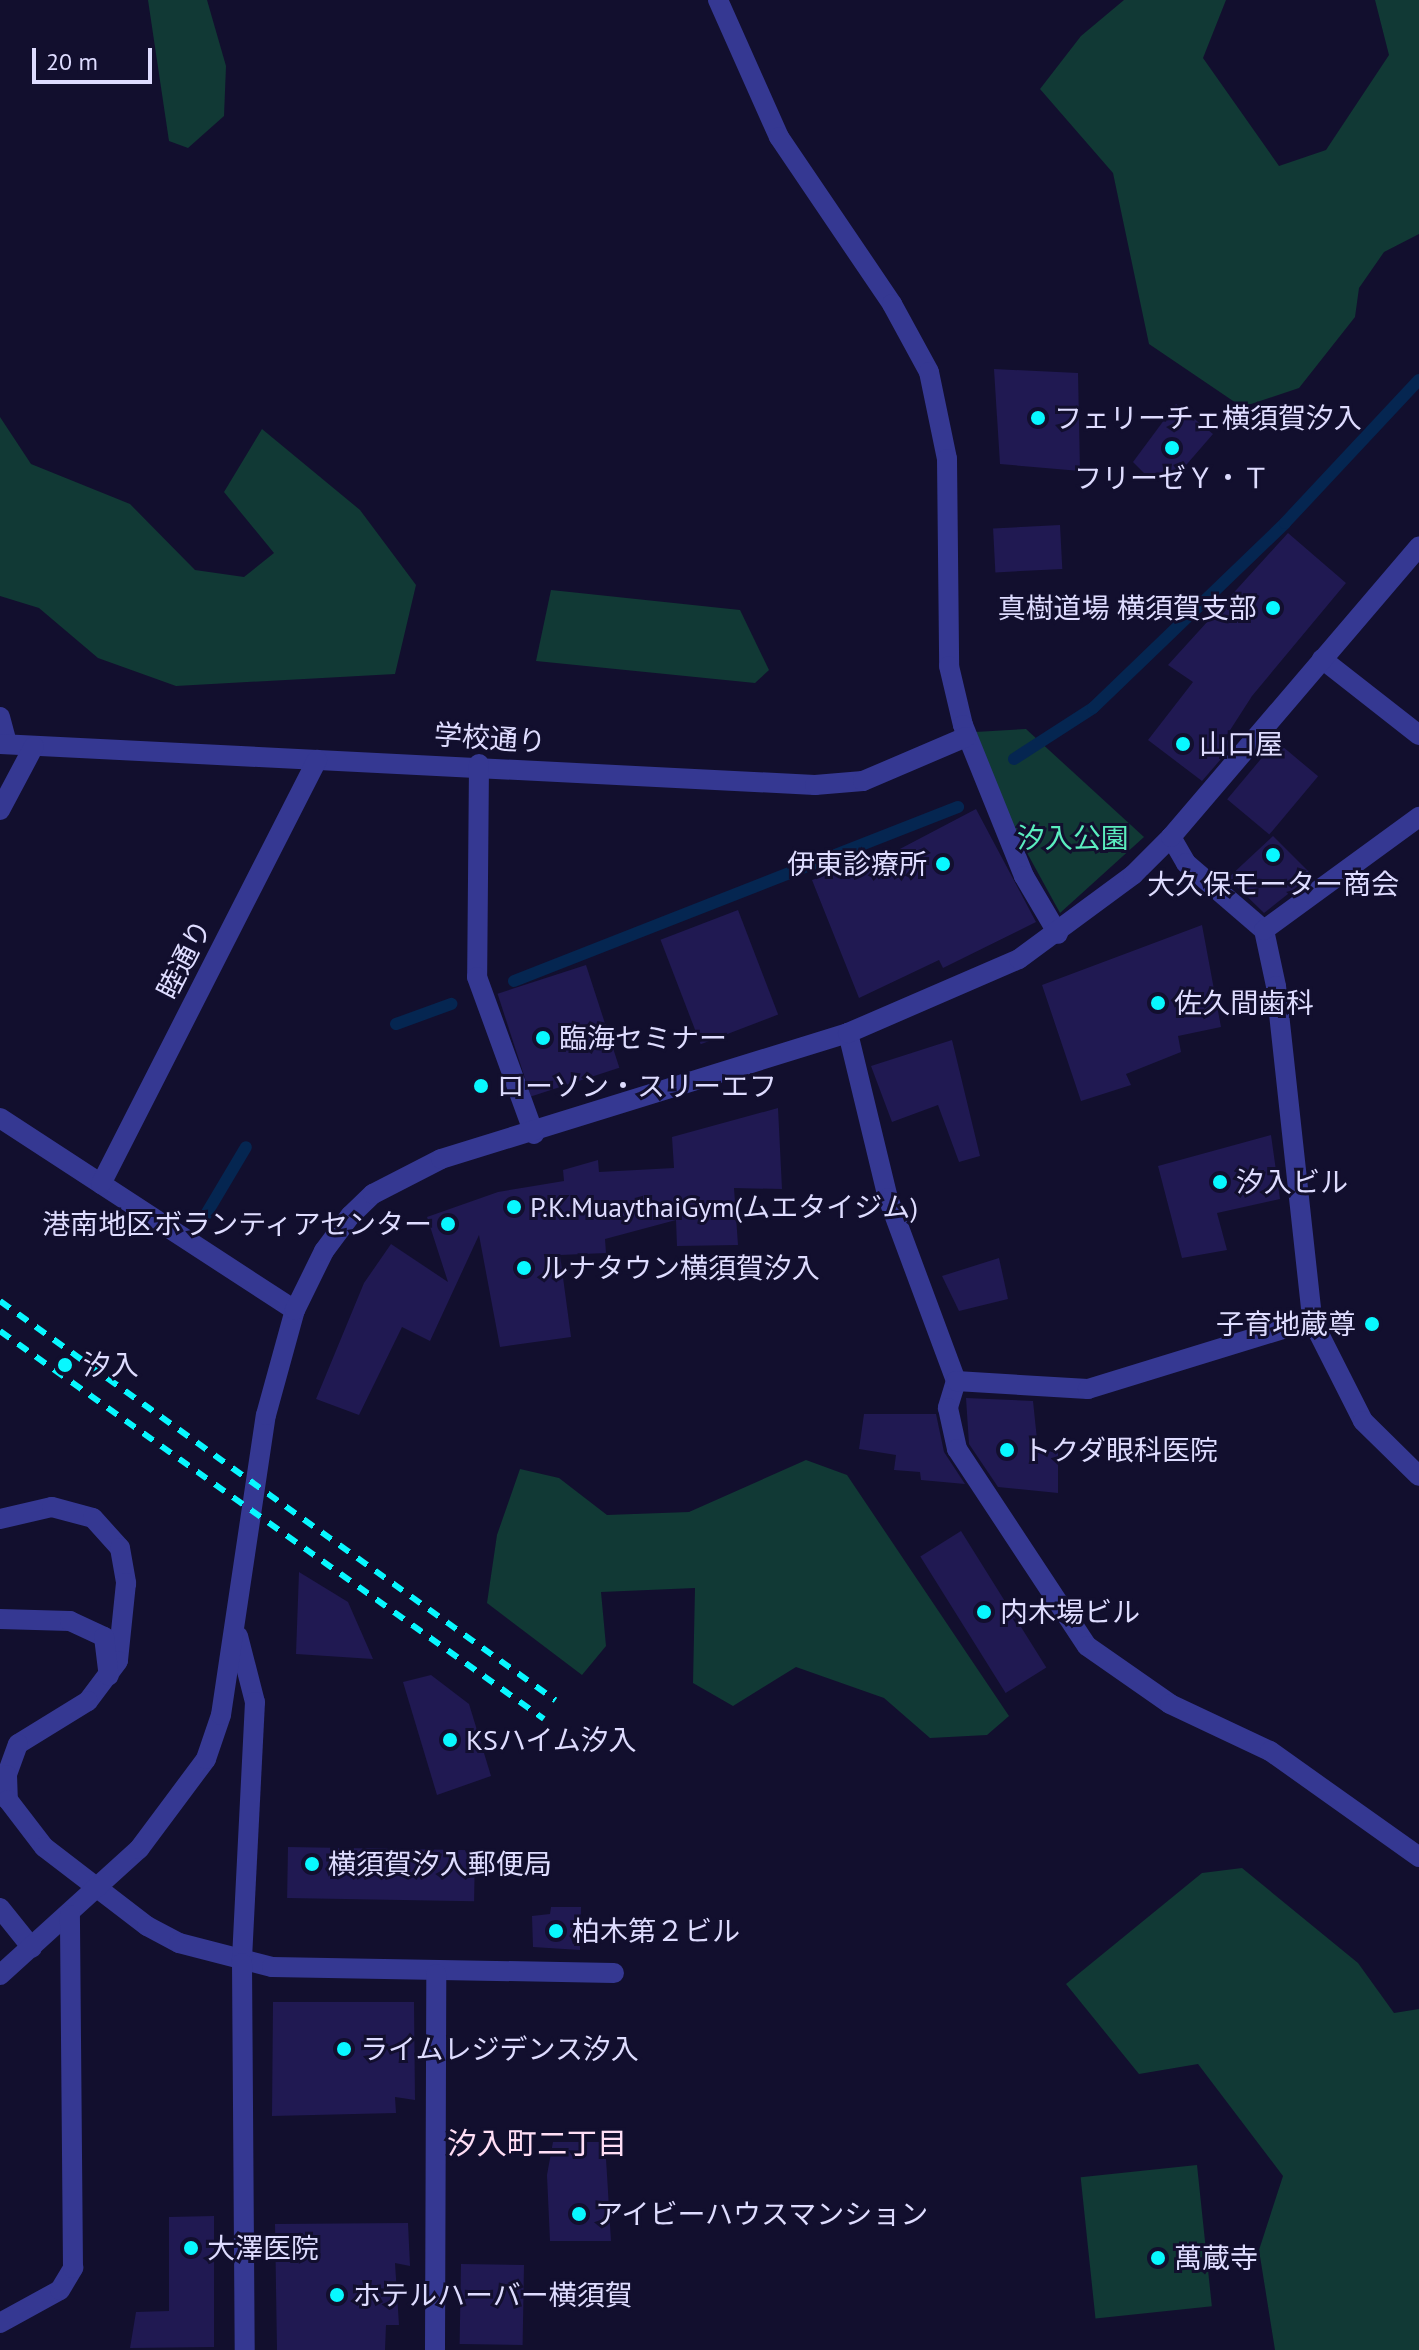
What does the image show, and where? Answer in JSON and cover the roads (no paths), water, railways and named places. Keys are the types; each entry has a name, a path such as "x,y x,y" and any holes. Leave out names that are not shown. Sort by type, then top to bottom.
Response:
{"street":[{"path":"718,0 779,137 892,304 929,372 944,431 951,507 949,666 966,737 1024,876 1058,934"},
{"path":"0,1975 99,1890 206,1759 221,1715 266,1415 295,1310 324,1251 373,1194 441,1159 534,1134 848,1033 940,998 1058,934 1171,837 1419,547"},
{"path":"1322,659 1419,735"},
{"path":"0,717 3,744"},
{"name":"学校通り","path":"3,744 317,760 479,764 718,785 815,785 863,781 966,737"},
{"path":"0,810 34,746"},
{"name":"睦通り","path":"101,1184 317,760"},
{"path":"479,764 477,977 534,1134"},
{"path":"1264,930 1419,817"},
{"path":"1171,837 1186,863 1264,930 1276,986 1312,1320 1363,1421 1419,1476"},
{"path":"848,1033 888,1198 956,1381 948,1408 957,1449 1087,1646 1170,1704 1270,1751 1419,1857"},
{"path":"0,1118 295,1310"},
{"path":"956,1381 1088,1389 1312,1320"},
{"path":"0,1519 52,1507 93,1518 120,1548 126,1583 118,1661 88,1701 18,1744 7,1775 8,1800 24,1827 99,1890 179,1943 242,1963 436,1974 614,1973"},
{"path":"0,1619 70,1621 104,1637 109,1676"},
{"path":"235,1624 255,1702 242,1963 245,2350"},
{"path":"0,1908 32,1948"},
{"path":"0,2323 60,2290 73,2268 70,1915"},
{"path":"435,2350 436,1974"}],"waterway":[{"path":"1014,759 1093,708 1285,523 1419,380"},
{"path":"514,981 958,807"},
{"path":"396,1024 451,1004"},
{"path":"205,1216 246,1147"}],"railway":[{"path":"0,1301 555,1700"},
{"path":"0,1331 544,1719"}],"place":[{"name":"フェリーチェ横須賀汐入","path":"1038,418"},
{"name":"フリーゼＹ・Ｔ","path":"1172,448"},
{"name":"真樹道場 横須賀支部","path":"1273,608"},
{"name":"山口屋","path":"1183,744"},
{"name":"大久保モーター商会","path":"1273,855"},
{"name":"伊東診療所","path":"943,864"},
{"name":"佐久間歯科","path":"1158,1003"},
{"name":"臨海セミナー","path":"543,1038"},
{"name":"ローソン・スリーエフ","path":"481,1086"},
{"name":"汐入ビル","path":"1220,1182"},
{"name":"P.K.MuaythaiGym(ムエタイジム)","path":"514,1207"},
{"name":"港南地区ボランティアセンター","path":"448,1224"},
{"name":"ルナタウン横須賀汐入","path":"524,1268"},
{"name":"子育地蔵尊","path":"1372,1324"},
{"name":"汐入","path":"65,1365"},
{"name":"トクダ眼科医院","path":"1007,1450"},
{"name":"内木場ビル","path":"984,1612"},
{"name":"KSハイム汐入","path":"450,1740"},
{"name":"横須賀汐入郵便局","path":"312,1864"},
{"name":"柏木第２ビル","path":"556,1931"},
{"name":"ライムレジデンス汐入","path":"344,2049"},
{"name":"アイビーハウスマンション","path":"579,2214"},
{"name":"大澤医院","path":"191,2248"},
{"name":"萬蔵寺","path":"1158,2258"},
{"name":"ホテルハーバー横須賀","path":"337,2295"}],"district":[{"name":"汐入町二丁目","path":"537,2143"}],"park label":[{"name":"汐入公園","path":"1073,838"}]}
